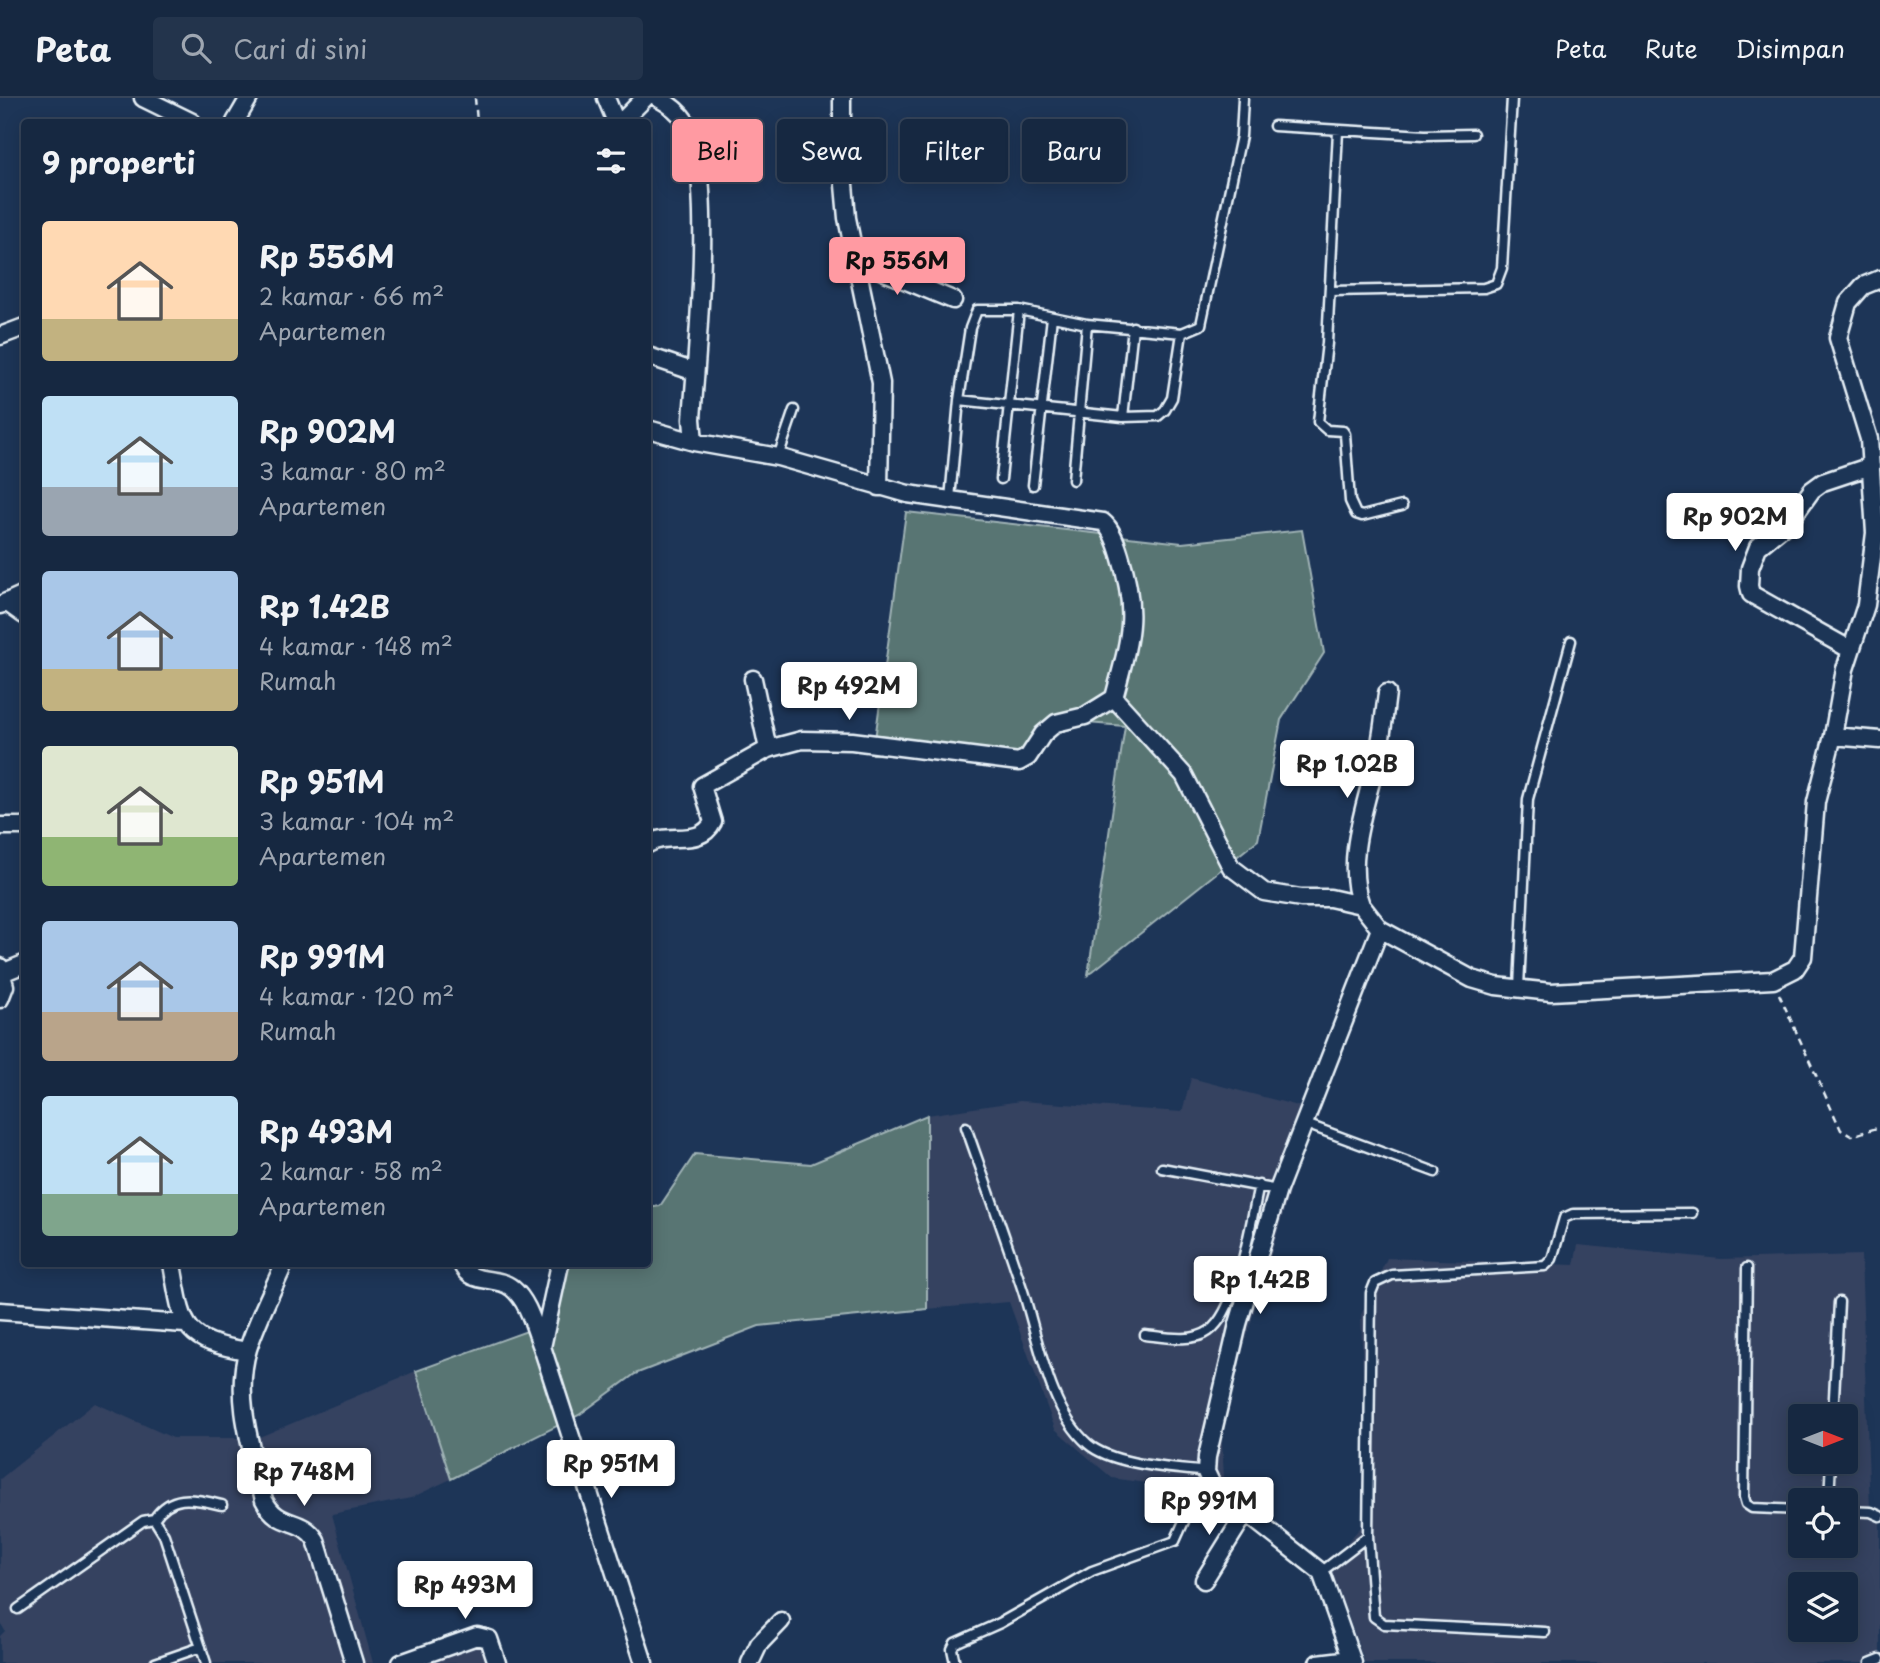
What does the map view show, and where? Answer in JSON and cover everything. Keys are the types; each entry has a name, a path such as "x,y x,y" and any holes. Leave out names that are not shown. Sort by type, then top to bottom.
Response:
{"street":[{"path":"143,98 186,119"},
{"path":"237,119 249,98"},
{"path":"606,98 616,119"},
{"path":"621,119 645,98"},
{"path":"658,98 670,104 687,123 696,151 701,188 692,419 694,442"},
{"path":"842,98 842,162 847,218 881,383 879,487"},
{"path":"856,260 953,300"},
{"path":"1387,693 1377,761 1358,836 1356,887 1361,905 1380,929 1472,979 1496,986 1551,992 1773,980 1795,969 1803,957 1816,802 1845,669 1866,605 1875,533 1871,466 1875,439 1838,338 1848,303 1863,286 1880,279"},
{"path":"0,336 21,328"},
{"path":"651,357 695,372"},
{"path":"651,430 694,442 778,457 908,494 1103,523 1108,526 1128,579 1132,608 1132,625 1114,698 1084,716 1056,723 1043,734 1028,757 1019,762 852,741 802,740 768,749 702,786 713,822 705,833 691,838 664,838 651,843"},
{"path":"1851,650 1751,594 1750,568 1758,547 1796,514 1812,490 1823,482 1871,466"},
{"path":"3,604 21,595"},
{"path":"3,604 21,613"},
{"path":"753,679 768,749"},
{"path":"1114,698 1184,775 1231,867 1264,892 1301,898 1330,898 1361,905"},
{"path":"1832,736 1880,740"},
{"path":"0,826 21,825"},
{"path":"1318,1663 1352,1661 1321,1572 1213,1487 1208,1476 1206,1457 1225,1375 1278,1190 1380,929"},
{"path":"0,999 5,986 1,970 21,965"},
{"path":"173,1267 185,1324 202,1340 219,1347 247,1351"},
{"path":"283,1267 247,1351 243,1399 246,1425 264,1500 275,1517 307,1528 316,1539 354,1663"},
{"path":"463,1267 472,1277 504,1282 525,1304 542,1347 644,1663"},
{"path":"542,1347 559,1267"},
{"path":"0,1311 185,1324"},
{"path":"1204,1580 1245,1514"},
{"path":"750,1663 759,1644 781,1621"},
{"path":"401,1663 484,1636 492,1646 498,1663"}],"lane":[{"path":"950,499 959,400 970,328 977,310 1019,310 1087,324 1182,333 1201,325 1241,136 1243,98"},
{"path":"1331,291 1484,288 1496,284 1502,268 1512,98"},
{"path":"1274,126 1425,135 1473,134"},
{"path":"1339,131 1331,291 1318,422 1327,430 1345,433 1350,501 1356,514 1362,516 1402,506"},
{"path":"1001,479 1019,310"},
{"path":"1033,485 1052,317"},
{"path":"1073,480 1087,324"},
{"path":"1123,416 1133,327"},
{"path":"959,400 1007,407 1146,418 1158,416 1165,410 1171,398 1182,333"},
{"path":"778,457 794,410"},
{"path":"1519,987 1528,799 1571,641"},
{"path":"1303,1123 1436,1172"},
{"path":"955,1663 952,1649 955,1643 1000,1623 1092,1571 1175,1541 1208,1476 1111,1456 1088,1444 1070,1422 1049,1379 1023,1290 966,1127"},
{"path":"1162,1168 1278,1190"},
{"path":"1145,1335 1186,1338 1208,1333 1219,1321 1231,1301 1259,1185"},
{"path":"1545,1632 1378,1622 1374,1617 1368,1536 1371,1293 1376,1283 1392,1275 1545,1266 1552,1259 1564,1218 1573,1214 1692,1213"},
{"path":"1747,1268 1744,1497 1752,1508 1788,1509"},
{"path":"1834,1404 1839,1302"},
{"path":"18,1609 143,1521 154,1519 162,1506 174,1501 194,1499 222,1505"},
{"path":"1858,1511 1871,1512 1880,1516"},
{"path":"154,1519 164,1535 206,1663"},
{"path":"1321,1572 1368,1536"},
{"path":"155,1663 201,1647"},
{"path":"1870,1663 1880,1660"}],"path":[{"path":"475,98 477,119"},
{"path":"1773,980 1841,1130 1851,1136 1880,1127"}],"shaded area":[{"path":"1191,1078 1321,1112 1298,1163 1221,1424 1225,1495 1112,1478 1055,1429 1009,1302 927,1309 927,1115 1020,1101 1182,1112"},
{"path":"1578,1245 1721,1259 1861,1255 1870,1510 1880,1509 1880,1663 1365,1663 1329,1563 1368,1519 1361,1315 1387,1258 1574,1265"},
{"path":"416,1371 451,1479 411,1498 332,1514 373,1663 0,1663 0,1636 5,1631 0,1622 0,1479 95,1403 173,1438 257,1438"},
{"path":"495,1638 502,1663 406,1663"}],"green space":[{"path":"906,512 1182,543 1302,530 1324,653 1281,720 1258,840 1088,975 1125,726 1048,720 1017,758 873,754"},
{"path":"927,1115 927,1309 759,1326 635,1374 579,1415 451,1479 416,1371 552,1322 561,1267 651,1267 651,1208 660,1206 695,1154 811,1164"}]}
